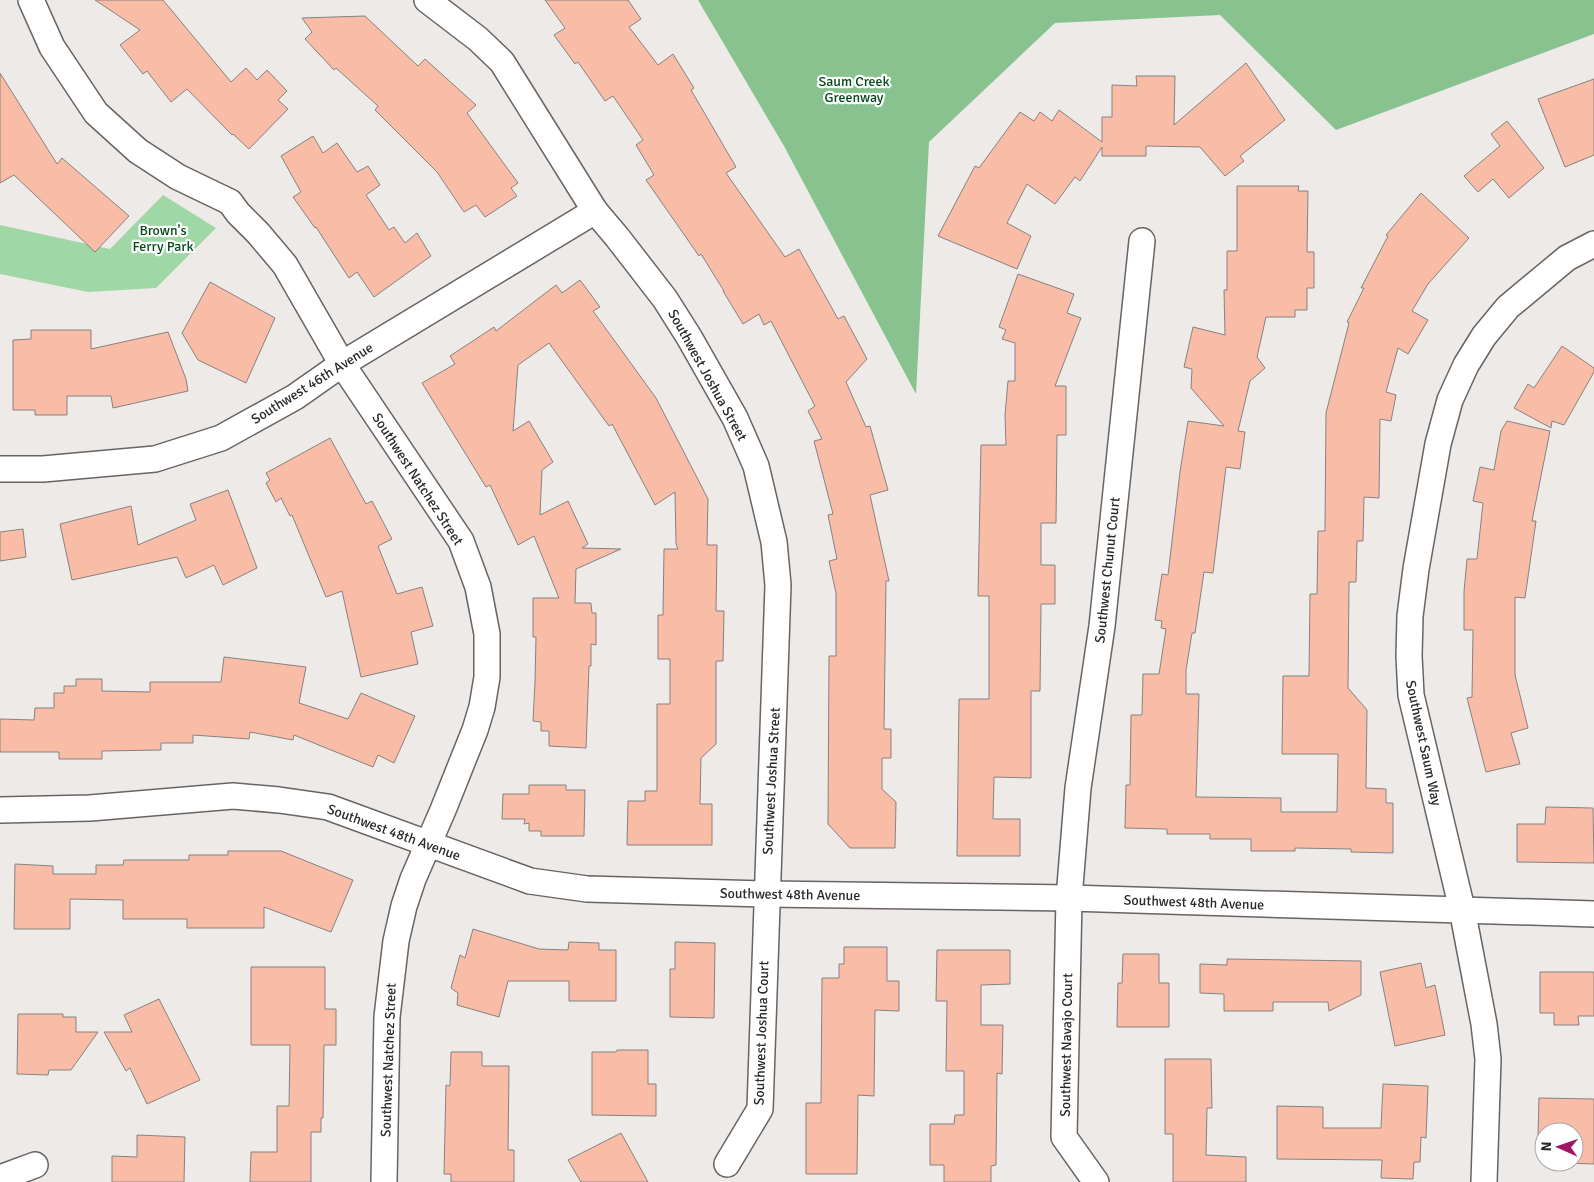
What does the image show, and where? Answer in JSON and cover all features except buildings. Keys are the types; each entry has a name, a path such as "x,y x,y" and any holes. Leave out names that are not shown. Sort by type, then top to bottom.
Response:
{"street":[{"name":"Southwest Natchez Street","path":"31,0 52,47 96,113 138,151 178,176 230,202 285,265 342,364 461,541 478,588 487,634 487,677 482,707 472,739 404,906 396,941 387,1016 384,1182"},
{"name":"Southwest Joshua Street","path":"427,0 478,39 502,62 594,211 618,237 665,299 689,337 735,418 756,466 774,542 778,585 776,691 766,894"},
{"name":"Southwest 46th Avenue","path":"0,469 42,469 155,459 221,438 295,397 342,364 594,211"},
{"name":"Southwest Chunut Court","path":"1069,898 1078,788 1102,626 1142,241"},
{"name":"Southwest Saum Way","path":"1484,1182 1488,1059 1484,1024 1462,909 1411,695 1409,656 1410,616 1416,569 1438,444 1450,400 1466,365 1484,336 1508,307 1567,258 1594,244"},
{"name":"Southwest 48th Avenue","path":"0,810 90,808 233,796 279,800 328,807 530,882 587,889 766,894 1069,898 1594,914"},
{"name":"Southwest Joshua Court","path":"727,1164 760,1109 766,894"},
{"name":"Southwest Navajo Court","path":"1069,898 1064,1137 1096,1182"},
{"path":"0,1178 35,1165"}],"green space":[{"name":"Saum Creek Greenway","path":"698,0 1594,0 1594,34 1336,130 1220,15 1055,23 929,142 916,394 784,146"},
{"name":"Brown's Ferry Park","path":"163,195 216,228 156,288 88,292 0,274 0,225 110,249"}]}
